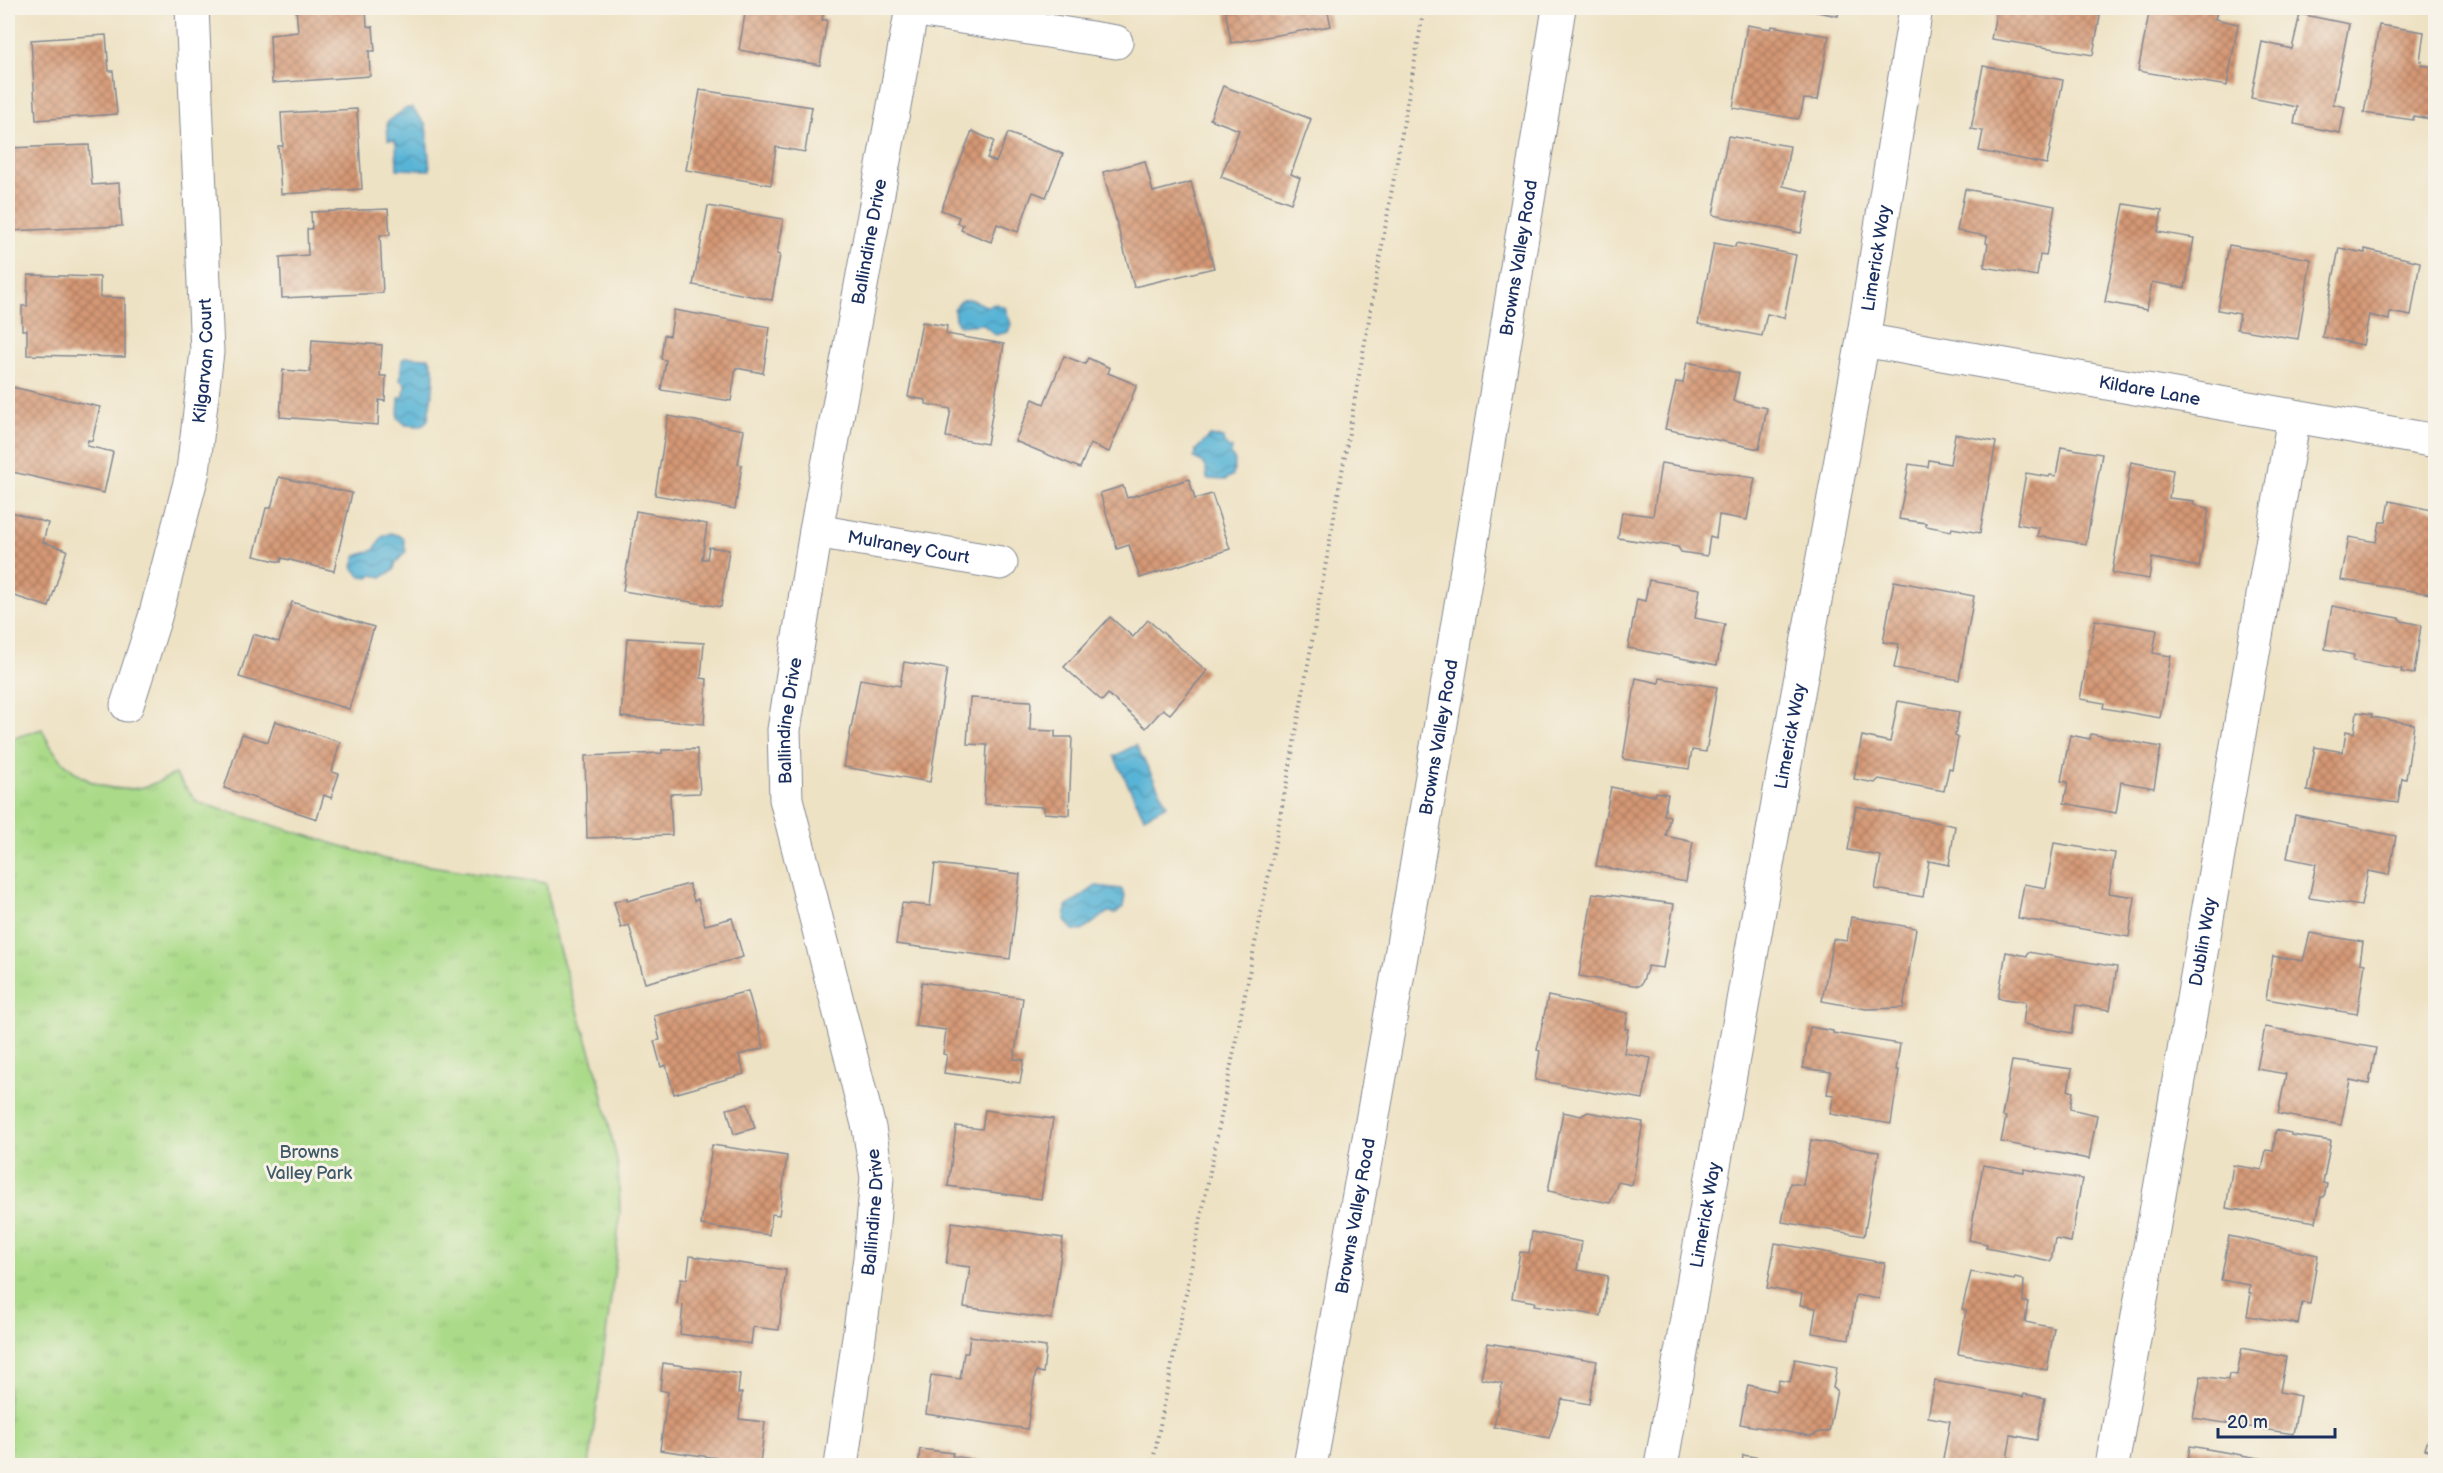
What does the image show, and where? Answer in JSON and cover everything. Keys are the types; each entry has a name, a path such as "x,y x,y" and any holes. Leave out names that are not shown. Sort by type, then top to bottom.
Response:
{"street":[{"name":"Kilgarvan Court","path":"127,705 155,617 193,471 207,352 192,8"},
{"path":"912,8 1116,42"},
{"name":"Ballindine Drive","path":"841,1466 870,1258 878,1177 869,1128 786,799 784,730 816,531 912,8"},
{"name":"Browns Valley Road","path":"1310,1466 1376,1106 1496,405 1559,8"},
{"name":"Limerick Way","path":"1661,1466 1780,791 1863,340 1916,8"},
{"name":"Kildare Lane","path":"1863,340 2436,441"},
{"name":"Dublin Way","path":"2112,1466 2294,417"},
{"name":"Mulraney Court","path":"816,531 1001,563"}],"path":[{"path":"1152,1466 1254,957 1424,8"}],"green space":[{"name":"Browns Valley Park","path":"42,729 49,743 68,767 94,783 123,789 139,788 175,774 197,802 384,859 546,883 555,936 599,1079 618,1166 620,1210 616,1259 589,1465 8,1465 8,740"}],"water":[{"path":"407,108 412,108 426,125 430,170 397,169 396,144 394,140 388,140 387,122"},
{"path":"970,299 986,306 996,304 1005,307 1011,324 1008,332 996,335 982,324 960,326 955,319 954,309 962,300"},
{"path":"406,357 429,358 434,373 428,420 421,426 406,425 398,418 399,398 404,396 405,384 400,380 402,360"},
{"path":"1210,436 1223,438 1227,447 1232,448 1231,455 1235,461 1233,475 1225,480 1207,479 1206,469 1202,462 1194,458 1196,450"},
{"path":"391,533 403,537 406,551 395,564 394,570 382,577 373,575 369,578 361,577 353,567 356,556 374,550 382,537"},
{"path":"1136,745 1167,805 1144,817 1114,756"},
{"path":"1096,886 1121,889 1125,895 1123,907 1116,913 1108,912 1082,931 1073,930 1065,921 1066,907"}],"building":[{"path":"296,8 366,8 367,26 373,27 375,51 369,51 370,76 272,83 270,35 298,32"},
{"path":"746,8 824,8 822,20 827,20 820,65 739,50"},
{"path":"1225,8 1327,8 1331,26 1231,43"},
{"path":"1798,8 1840,8 1838,16"},
{"path":"1997,8 2079,8 2078,11 2100,16 2093,55 1991,39"},
{"path":"2150,8 2218,8 2215,19 2238,24 2227,86 2138,71"},
{"path":"2300,14 2349,24 2333,104 2345,107 2340,133 2294,124 2297,107 2251,98 2262,42 2292,49"},
{"path":"1747,25 1771,29 1772,26 1829,36 1818,100 1804,99 1798,119 1733,108"},
{"path":"2379,25 2424,32 2420,61 2422,61 2421,65 2436,67 2436,120 2413,116 2413,120 2364,113"},
{"path":"106,35 109,71 113,71 117,114 36,120 31,40"},
{"path":"1983,66 2063,80 2047,164 1979,151 1983,131 1971,129"},
{"path":"1223,86 1311,119 1291,174 1300,178 1291,203 1221,177 1239,130 1210,119"},
{"path":"700,90 812,107 805,152 776,147 771,185 686,170"},
{"path":"357,109 362,189 281,194 278,146 283,146 281,113"},
{"path":"972,131 994,141 987,158 996,162 1008,133 1063,154 1046,197 1033,192 1018,232 997,224 991,242 961,230 963,225 957,223 959,217 941,210"},
{"path":"1728,136 1790,146 1783,186 1809,192 1801,233 1713,215"},
{"path":"89,145 92,185 119,183 122,226 8,231 8,148"},
{"path":"1145,161 1153,192 1191,182 1214,268 1134,287 1103,172"},
{"path":"1965,189 2055,206 2046,256 2040,255 2037,276 1984,267 1987,236 1957,231"},
{"path":"2124,204 2162,210 2158,232 2194,238 2185,288 2152,282 2147,310 2105,302"},
{"path":"708,206 783,219 777,254 780,255 772,300 693,285"},
{"path":"388,209 390,235 380,235 383,293 282,298 280,257 308,255 307,229 312,229 311,212"},
{"path":"1714,243 1735,247 1736,243 1796,255 1784,318 1767,314 1762,336 1698,324"},
{"path":"2229,245 2311,259 2298,339 2237,329 2240,314 2218,310"},
{"path":"2339,248 2365,253 2365,249 2420,262 2411,316 2390,312 2389,320 2369,315 2363,345 2322,337"},
{"path":"28,275 100,277 100,297 125,298 125,357 27,355 27,330 22,330 22,306 27,306"},
{"path":"674,310 770,327 763,373 736,368 731,401 661,390 666,360 661,359 664,335 670,336"},
{"path":"922,322 947,326 946,334 1004,344 987,444 946,437 951,409 926,404 926,400 908,397"},
{"path":"312,340 382,345 380,376 386,376 385,401 379,400 378,425 280,417 283,370 310,372"},
{"path":"1064,356 1085,364 1088,358 1110,368 1108,373 1137,385 1109,452 1090,444 1080,468 1015,441 1033,399 1044,404"},
{"path":"1687,362 1739,373 1733,401 1767,408 1759,449 1665,429 1676,382 1683,383"},
{"path":"12,387 100,407 92,441 88,440 87,446 113,452 104,493 8,471 8,408"},
{"path":"668,416 744,430 738,464 742,465 735,509 655,495"},
{"path":"1955,434 1996,442 1980,533 1952,528 1951,531 1926,526 1926,523 1899,519 1909,464 1928,467 1929,460 1950,464"},
{"path":"2061,447 2102,454 2086,544 2037,536 2039,528 2017,524 2026,473 2056,476"},
{"path":"2131,462 2173,470 2169,498 2194,501 2193,505 2209,508 2199,567 2152,558 2149,579 2112,573"},
{"path":"1661,463 1755,478 1747,520 1719,515 1716,538 1710,536 1707,556 1681,552 1678,547 1618,538 1622,512 1653,516"},
{"path":"279,477 352,493 334,571 282,558 281,562 254,556 266,508 271,508"},
{"path":"1189,479 1195,499 1212,494 1230,549 1140,578 1129,545 1117,549 1100,493 1123,486 1127,498"},
{"path":"2390,501 2436,511 2436,568 2431,594 2341,580 2349,537 2376,542 2380,522 2386,522"},
{"path":"8,511 48,523 43,542 67,550 49,607 8,594"},
{"path":"636,511 707,524 702,559 707,559 709,547 729,550 721,607 623,591"},
{"path":"1649,580 1700,589 1695,618 1725,624 1717,665 1628,648 1637,599 1645,601"},
{"path":"1894,581 1974,596 1959,680 1894,668 1899,644 1883,642"},
{"path":"292,602 374,627 349,709 239,677 253,634 279,642"},
{"path":"2332,606 2399,618 2402,621 2421,625 2414,674 2401,672 2402,669 2353,661 2354,655 2325,649"},
{"path":"1110,617 1133,637 1148,620 1207,671 1170,714 1163,709 1146,728 1108,694 1102,701 1064,667"},
{"path":"2095,620 2157,630 2153,653 2171,656 2160,718 2103,708 2104,703 2080,699"},
{"path":"627,638 704,643 701,678 707,679 704,724 621,717"},
{"path":"904,662 947,669 930,782 844,767 860,679 900,686"},
{"path":"1636,678 1659,683 1660,678 1717,687 1706,752 1692,750 1689,769 1623,759"},
{"path":"970,698 1031,701 1030,730 1055,731 1055,737 1072,737 1069,815 1044,813 1044,807 984,804 987,745 967,744"},
{"path":"1898,701 1959,712 1955,736 1958,738 1952,769 1949,768 1944,791 1879,779 1875,783 1854,779 1862,736 1890,742"},
{"path":"2357,712 2372,714 2372,717 2414,724 2406,779 2402,778 2398,803 2307,791 2315,747 2343,752 2346,731 2354,733"},
{"path":"275,721 340,742 332,772 339,774 331,798 324,795 317,819 224,788 242,734 268,742"},
{"path":"2091,734 2161,747 2154,788 2121,782 2116,813 2064,803 2068,782 2061,781 2070,735 2090,739"},
{"path":"697,749 700,793 670,794 672,835 587,838 585,756 662,753 662,750"},
{"path":"1611,787 1655,796 1656,792 1668,794 1664,815 1670,816 1666,836 1693,842 1686,882 1596,866"},
{"path":"1856,806 1955,826 1949,865 1929,861 1923,897 1875,889 1881,856 1848,850"},
{"path":"2295,815 2396,836 2389,875 2368,871 2361,906 2309,898 2316,864 2287,858"},
{"path":"2054,843 2115,853 2109,893 2135,897 2129,937 2018,918 2024,884 2046,888"},
{"path":"935,864 1020,874 1010,959 896,944 902,903 930,906"},
{"path":"689,884 694,901 698,899 705,925 732,918 743,957 645,983 629,925 621,928 614,902 627,898 627,901"},
{"path":"1593,893 1674,904 1663,968 1648,966 1639,986 1579,976"},
{"path":"1851,917 1916,928 1903,1008 1866,1009 1822,1001 1833,939 1847,941"},
{"path":"2310,933 2363,942 2360,963 2365,964 2357,1014 2266,999 2273,956 2303,961"},
{"path":"2006,952 2027,956 2028,952 2117,967 2110,1010 2076,1005 2072,1033 2023,1024 2026,1002 1998,998"},
{"path":"922,982 1023,998 1014,1059 1024,1060 1020,1083 944,1073 947,1055 943,1054 946,1030 915,1026"},
{"path":"748,991 764,1048 739,1055 744,1074 674,1094 666,1065 661,1067 654,1041 660,1040 654,1016"},
{"path":"1548,996 1628,1013 1624,1053 1651,1058 1643,1099 1535,1080 1540,1051 1537,1050"},
{"path":"1810,1027 1900,1044 1896,1070 1899,1070 1891,1124 1830,1114 1834,1095 1827,1094 1831,1072 1803,1068"},
{"path":"2265,1027 2376,1048 2369,1084 2350,1080 2341,1125 2278,1114 2286,1074 2257,1069"},
{"path":"2012,1061 2072,1069 2068,1090 2073,1092 2070,1109 2097,1115 2089,1159 2001,1142 2006,1117 2002,1116"},
{"path":"748,1104 755,1128 734,1134 727,1109"},
{"path":"985,1110 1053,1119 1041,1199 948,1186 956,1126 982,1129"},
{"path":"1563,1112 1581,1116 1588,1112 1643,1122 1632,1185 1618,1182 1610,1203 1548,1191"},
{"path":"2276,1130 2291,1133 2291,1135 2331,1141 2323,1183 2327,1184 2324,1197 2321,1197 2316,1222 2226,1208 2233,1165 2262,1170 2266,1150 2273,1151"},
{"path":"1811,1140 1879,1152 1864,1236 1782,1222 1790,1183 1803,1185"},
{"path":"712,1145 787,1156 779,1215 772,1214 769,1235 701,1225"},
{"path":"1983,1165 2082,1179 2071,1242 2055,1239 2051,1261 1986,1248 1987,1244 1969,1240"},
{"path":"952,1222 1063,1238 1052,1319 964,1307 970,1267 946,1264"},
{"path":"1532,1232 1582,1242 1577,1270 1608,1276 1601,1316 1534,1305 1535,1302 1512,1298 1520,1252 1529,1253"},
{"path":"2229,1236 2318,1255 2310,1304 2302,1303 2298,1324 2247,1316 2250,1285 2221,1280"},
{"path":"1775,1243 1885,1263 1879,1299 1856,1295 1849,1339 1812,1333 1816,1308 1800,1305 1802,1294 1767,1288"},
{"path":"690,1256 786,1270 779,1330 753,1327 751,1344 680,1334 683,1305 677,1304 681,1278 687,1279"},
{"path":"1971,1272 2024,1280 2023,1302 2028,1302 2025,1322 2054,1328 2047,1370 1958,1354 1966,1310 1962,1309"},
{"path":"970,1336 1046,1347 1043,1373 1036,1371 1027,1429 926,1414 931,1375 960,1379 964,1353 968,1353"},
{"path":"1488,1343 1597,1361 1589,1404 1562,1399 1549,1438 1494,1427 1502,1383 1481,1379"},
{"path":"2242,1348 2286,1357 2280,1392 2300,1396 2293,1434 2193,1418 2201,1376 2228,1380 2229,1374 2237,1375"},
{"path":"1795,1359 1837,1367 1833,1388 1837,1390 1829,1432 1820,1432 1811,1436 1740,1424 1748,1385 1777,1391 1779,1380 1790,1382"},
{"path":"663,1363 740,1374 738,1393 742,1393 739,1419 765,1422 760,1464 660,1450 668,1392 660,1390"},
{"path":"1935,1381 2023,1397 2024,1394 2045,1398 2037,1440 2011,1435 2006,1466 1942,1465 1950,1421 1928,1417"},
{"path":"2436,1415 2436,1452 2425,1449"},
{"path":"2190,1446 2281,1462 2281,1466 2187,1466"},
{"path":"920,1449 953,1453 952,1456 1014,1466 918,1466"},
{"path":"1743,1455 1796,1464 1796,1466 1742,1466"}]}
